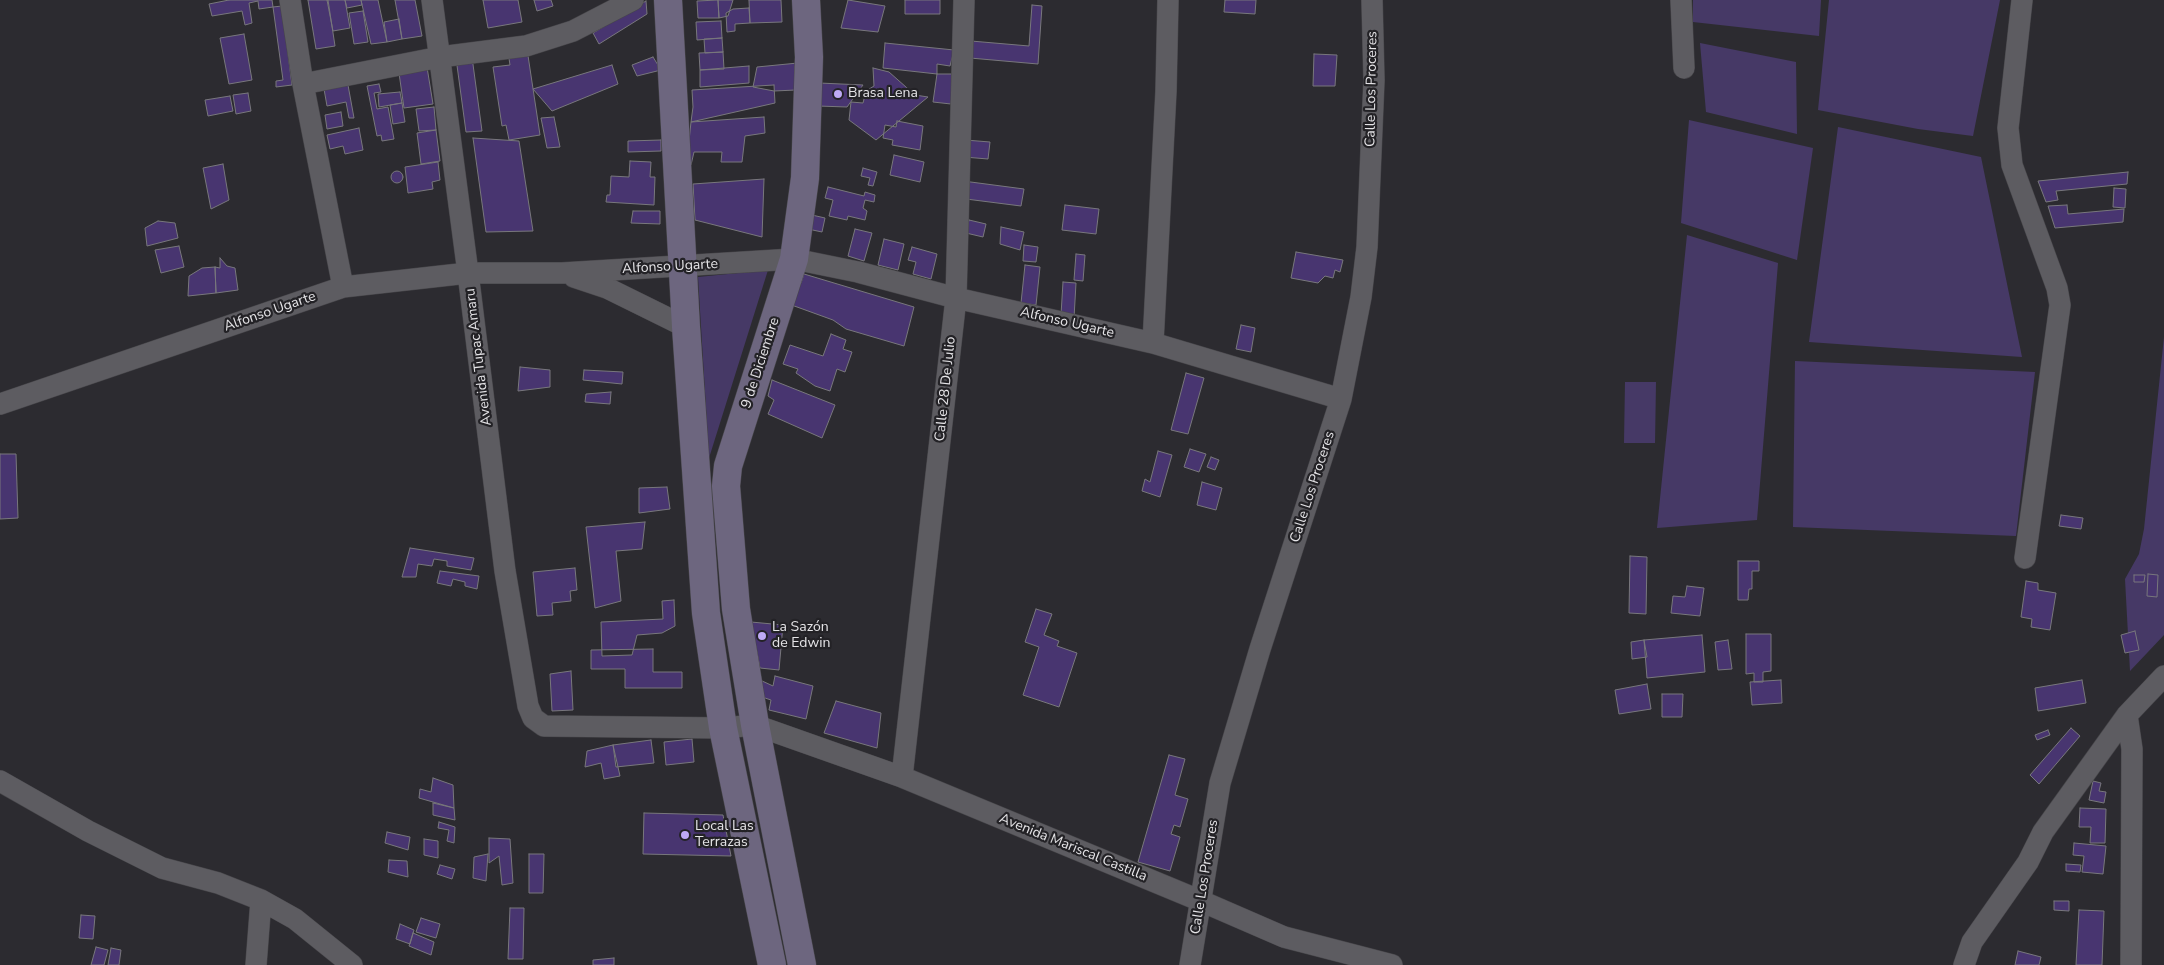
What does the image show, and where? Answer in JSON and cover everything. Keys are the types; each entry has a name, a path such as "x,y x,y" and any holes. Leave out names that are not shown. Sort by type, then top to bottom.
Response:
{"main road":[{"path":"668,0 686,327 706,613 723,728 772,965"},
{"name":"9 de Diciembre","path":"802,965 754,724 736,609 727,479 728,466 794,260 805,178 809,57 806,0"}],"street":[{"path":"290,0 303,84 343,287"},
{"name":"Avenida Tupac Amaru","path":"432,0 505,571 530,713 538,723 544,726 723,728"},
{"path":"303,84 440,58 526,46 574,31 633,0"},
{"name":"Calle 28 De Julio","path":"902,777 956,298 964,0"},
{"path":"1153,343 1166,91 1168,0"},
{"name":"Calle Los Proceres","path":"1190,965 1220,783 1260,649 1341,399 1361,297 1367,247 1374,80 1372,0"},
{"path":"1681,0 1684,68"},
{"path":"2022,0 2008,128 2012,165 2057,288 2060,305 2026,558"},
{"name":"Alfonso Ugarte","path":"0,404 343,287 468,273 562,273 794,260 858,272 956,298 1153,343 1341,399"},
{"path":"562,273 607,288 686,327"},
{"path":"1964,965 1972,942 2028,862 2043,832 2127,715 2164,676"},
{"path":"2127,715 2132,749 2131,965"},
{"path":"723,728 754,724"},
{"name":"Avenida Mariscal Castilla","path":"754,724 902,777 1202,901 1330,958 1392,965"},
{"path":"0,781 88,831 162,868 218,883 261,900 295,919 352,965"},
{"path":"256,965 261,900"}],"shaded area":[{"path":"1693,0 1821,0 1819,36 1693,22"},
{"path":"1829,0 2000,0 1973,136 1918,129 1818,110"},
{"path":"1700,43 1796,62 1797,134 1706,112"},
{"path":"1689,120 1813,148 1797,260 1681,223"},
{"path":"1838,127 1981,157 2022,357 1809,342"},
{"path":"1687,235 1778,263 1757,520 1657,528"},
{"path":"768,270 709,458 698,277"},
{"path":"2164,337 2164,635 2130,671 2125,579 2139,554 2144,529"},
{"path":"1795,361 2035,372 2016,536 1793,527"},
{"path":"1625,382 1656,382 1655,443 1624,443"}],"building":[{"path":"229,0 272,0 273,7 259,9 258,1 249,3 252,23 245,25 242,11 212,16 209,4"},
{"path":"308,0 328,0 335,46 316,49"},
{"path":"327,0 345,0 350,28 333,31"},
{"path":"345,0 361,0 362,5 347,8"},
{"path":"361,0 378,0 387,42 371,44"},
{"path":"395,0 415,0 422,36 402,39"},
{"path":"483,0 518,0 522,22 488,28"},
{"path":"534,0 551,0 553,6 537,11"},
{"path":"718,0 733,0 728,16 719,18"},
{"path":"718,0 719,18 698,18 697,1"},
{"path":"749,0 781,0 782,22 750,23"},
{"path":"848,0 885,6 878,32 841,28"},
{"path":"905,0 940,0 940,14 905,14"},
{"path":"1225,0 1256,0 1255,14 1224,12"},
{"path":"646,1 647,14 599,44 593,33"},
{"path":"1032,5 1042,6 1038,64 970,58 971,41 1029,46"},
{"path":"282,6 292,85 276,87 276,81 283,80 273,7"},
{"path":"749,8 750,23 735,24 735,31 727,32 726,13 733,9"},
{"path":"363,11 368,42 354,44 349,13"},
{"path":"399,19 402,39 387,42 384,22"},
{"path":"721,21 722,38 697,40 696,22"},
{"path":"244,34 252,80 229,84 220,38"},
{"path":"722,38 723,52 705,53 704,39"},
{"path":"885,43 954,50 950,66 937,64 937,74 883,68"},
{"path":"527,49 540,135 509,140 506,125 502,126 493,67 510,65 508,52"},
{"path":"723,52 724,69 700,70 699,53"},
{"path":"1314,54 1337,55 1335,86 1313,86"},
{"path":"472,57 482,131 466,132 456,58"},
{"path":"653,57 661,70 637,76 632,65"},
{"path":"426,61 433,104 404,108 398,66"},
{"path":"798,63 795,66 796,90 774,91 753,87 757,67"},
{"path":"612,65 618,84 552,111 533,89"},
{"path":"749,66 749,83 700,87 700,70"},
{"path":"873,68 889,72 915,95 928,97 876,140 849,120 851,102 863,103 866,91 874,86"},
{"path":"937,74 954,74 951,104 933,102"},
{"name":"Brasa Lena","path":"819,83 863,85 847,107 818,106"},
{"path":"379,84 381,92 374,93 377,109 388,107 394,139 382,141 381,135 377,136 367,86"},
{"path":"348,85 354,118 349,118 346,102 327,106 324,89"},
{"path":"774,85 775,103 691,122 693,107 692,90"},
{"path":"400,92 402,103 379,107 378,94"},
{"path":"248,93 251,111 236,114 233,95"},
{"path":"230,96 233,111 208,116 205,100"},
{"path":"402,103 405,122 393,124 390,105"},
{"path":"434,107 436,130 419,131 416,109"},
{"path":"341,112 343,126 327,129 325,115"},
{"path":"554,117 560,147 547,148 541,118"},
{"path":"764,117 765,133 745,136 742,162 721,162 722,152 694,152 691,165 679,165 689,141 691,122"},
{"path":"897,121 923,126 920,150 892,145 893,140 883,138 885,125 896,127"},
{"path":"359,128 363,150 345,154 343,146 330,149 327,135"},
{"path":"436,130 440,161 421,164 417,133"},
{"path":"473,138 519,141 533,231 486,232"},
{"path":"661,140 661,151 628,152 628,141"},
{"path":"965,140 990,142 988,159 964,157"},
{"path":"894,155 924,162 920,182 890,175"},
{"path":"630,161 651,162 650,177 655,177 654,205 606,202 607,195 610,195 611,176 629,177"},
{"path":"438,162 440,180 432,182 433,189 408,193 405,167"},
{"path":"223,164 229,200 211,209 203,168"},
{"path":"863,168 877,172 873,186 868,185 870,178 861,176"},
{"path":"395,171 399,171 403,177 399,183 395,183 391,179 391,175"},
{"path":"2128,172 2127,184 2056,191 2058,200 2046,202 2038,181"},
{"path":"764,179 762,237 695,220 693,184"},
{"path":"963,181 1024,189 1021,206 966,199"},
{"path":"828,187 864,196 865,192 875,195 874,202 865,200 863,208 867,211 865,220 848,216 847,220 829,216 833,200 825,198"},
{"path":"2114,188 2126,189 2125,208 2113,207"},
{"path":"1065,205 1099,209 1096,234 1062,230"},
{"path":"2067,205 2068,214 2124,209 2123,222 2055,228 2048,206"},
{"path":"633,211 660,211 660,224 631,223"},
{"path":"812,215 825,218 822,232 808,229"},
{"path":"969,220 986,224 983,237 966,233"},
{"path":"158,221 175,223 178,238 147,246 145,228"},
{"path":"1001,227 1024,232 1020,250 1000,244"},
{"path":"855,229 872,233 864,261 848,256"},
{"path":"884,239 904,244 898,270 878,265"},
{"path":"1024,245 1038,247 1036,262 1023,261"},
{"path":"179,246 184,267 161,273 155,250"},
{"path":"912,247 937,254 931,279 913,274 916,262 908,260"},
{"path":"1296,252 1343,260 1340,272 1335,270 1333,278 1325,276 1318,283 1291,278"},
{"path":"1076,254 1085,255 1083,281 1074,280"},
{"path":"220,258 227,266 235,268 238,290 216,293 215,267 220,268"},
{"path":"1025,265 1040,267 1036,305 1021,303"},
{"path":"215,267 216,293 188,296 189,276 202,268"},
{"path":"804,274 914,307 904,346 846,329 833,320 786,303 791,280 801,283"},
{"path":"1063,282 1076,283 1074,318 1061,315"},
{"path":"1241,325 1255,328 1251,352 1236,349"},
{"path":"831,334 846,340 843,349 852,352 845,372 837,369 830,391 815,386 796,373 798,369 783,364 790,345 823,356"},
{"path":"520,367 550,370 550,387 518,391"},
{"path":"584,370 623,372 622,384 583,380"},
{"path":"1186,373 1204,378 1188,434 1171,430"},
{"path":"772,380 835,405 822,438 768,414 774,400 768,396"},
{"path":"611,392 610,404 585,402 586,394"},
{"path":"1190,449 1206,454 1199,472 1184,467"},
{"path":"1158,451 1172,455 1160,497 1142,491 1145,479 1150,482"},
{"path":"0,454 16,454 18,518 0,519"},
{"path":"1211,457 1219,460 1215,470 1207,467"},
{"path":"1202,482 1222,488 1216,510 1197,505"},
{"path":"667,487 670,509 639,513 639,488"},
{"path":"2061,515 2083,518 2081,529 2059,526"},
{"path":"645,522 642,549 616,551 621,601 595,608 586,527"},
{"path":"410,548 474,558 471,570 447,566 447,561 434,559 432,566 418,564 416,577 402,577"},
{"path":"1630,556 1647,557 1646,614 1629,613"},
{"path":"1738,561 1759,561 1759,571 1752,571 1752,589 1749,589 1748,600 1738,600"},
{"path":"575,568 577,590 570,591 571,601 552,603 553,615 537,616 533,572"},
{"path":"440,571 479,576 477,589 465,586 465,582 453,579 451,586 437,583"},
{"path":"2148,574 2158,575 2157,597 2147,596"},
{"path":"2134,575 2145,575 2144,582 2134,582"},
{"path":"2026,581 2038,583 2038,590 2056,593 2050,630 2031,627 2032,619 2021,617"},
{"path":"1687,586 1704,588 1700,616 1671,613 1673,596 1685,597"},
{"path":"674,600 675,626 662,633 637,635 632,655 602,656 601,622 663,619 662,601"},
{"path":"1036,609 1052,614 1044,635 1059,641 1057,646 1077,653 1059,707 1023,695 1039,647 1025,642"},
{"path":"751,622 783,625 779,670 760,668"},
{"path":"2135,631 2139,650 2125,653 2121,635"},
{"path":"1746,634 1771,634 1771,671 1763,672 1763,682 1754,682 1754,673 1746,674"},
{"path":"1702,635 1705,672 1647,678 1644,640"},
{"path":"1644,640 1647,657 1632,659 1631,642"},
{"path":"1728,640 1732,669 1718,670 1715,642"},
{"path":"653,649 653,672 682,672 682,688 625,688 625,669 591,669 591,650"},
{"path":"571,671 573,710 552,711 550,674"},
{"path":"775,676 813,686 806,719 769,710 771,700 759,696 760,680 773,686"},
{"path":"1781,680 1782,703 1752,705 1750,682"},
{"path":"2082,680 2086,703 2038,711 2035,688"},
{"path":"1647,684 1651,709 1619,714 1615,690"},
{"path":"1662,694 1683,694 1682,717 1662,717"},
{"path":"836,701 881,713 877,748 824,733"},
{"path":"2071,728 2080,736 2039,784 2030,775"},
{"path":"2048,730 2050,735 2037,740 2035,735"},
{"path":"692,739 694,762 666,765 664,742"},
{"path":"651,740 654,763 616,767 613,745"},
{"path":"613,745 620,776 604,779 601,763 585,767 587,751"},
{"path":"1169,755 1185,759 1175,795 1188,799 1180,827 1174,825 1171,834 1180,837 1170,871 1138,862"},
{"path":"433,778 453,785 454,808 419,798 420,789 431,792"},
{"path":"2093,781 2101,783 2099,791 2106,792 2104,803 2089,800"},
{"path":"433,803 454,808 455,820 433,815"},
{"path":"2080,808 2106,809 2105,843 2090,843 2091,827 2079,827"},
{"name":"Local Las Terrazas","path":"644,813 723,815 731,856 643,854"},
{"path":"439,822 455,827 454,843 447,841 449,830 438,828"},
{"path":"387,832 410,837 408,850 385,843"},
{"path":"489,838 510,839 513,883 502,885 499,856 489,863"},
{"path":"424,839 438,841 438,858 424,855"},
{"path":"2074,843 2106,846 2103,874 2082,872 2084,856 2073,855"},
{"path":"488,854 486,881 473,878 474,857"},
{"path":"529,854 544,854 543,893 529,893"},
{"path":"389,860 407,861 408,877 388,872"},
{"path":"2066,864 2081,865 2080,872 2066,871"},
{"path":"440,865 455,869 452,879 437,874"},
{"path":"2054,901 2069,901 2069,911 2054,910"},
{"path":"510,908 524,908 523,959 508,959"},
{"path":"2079,910 2104,911 2102,965 2076,965"},
{"path":"81,915 95,916 93,939 79,938"},
{"path":"421,918 440,924 436,938 416,932"},
{"path":"400,924 414,930 410,944 396,939"},
{"path":"413,933 434,942 431,955 409,946"},
{"path":"96,947 108,950 104,965 91,965"},
{"path":"111,948 121,950 119,965 108,965"},
{"path":"2018,951 2041,957 2039,965 2015,965"},
{"path":"614,958 614,965 593,965 593,960"}],"place":[{"name":"Brasa Lena","path":"838,94"},
{"name":"La Sazón de Edwin","path":"762,636"},
{"name":"Local Las Terrazas","path":"685,835"}]}
